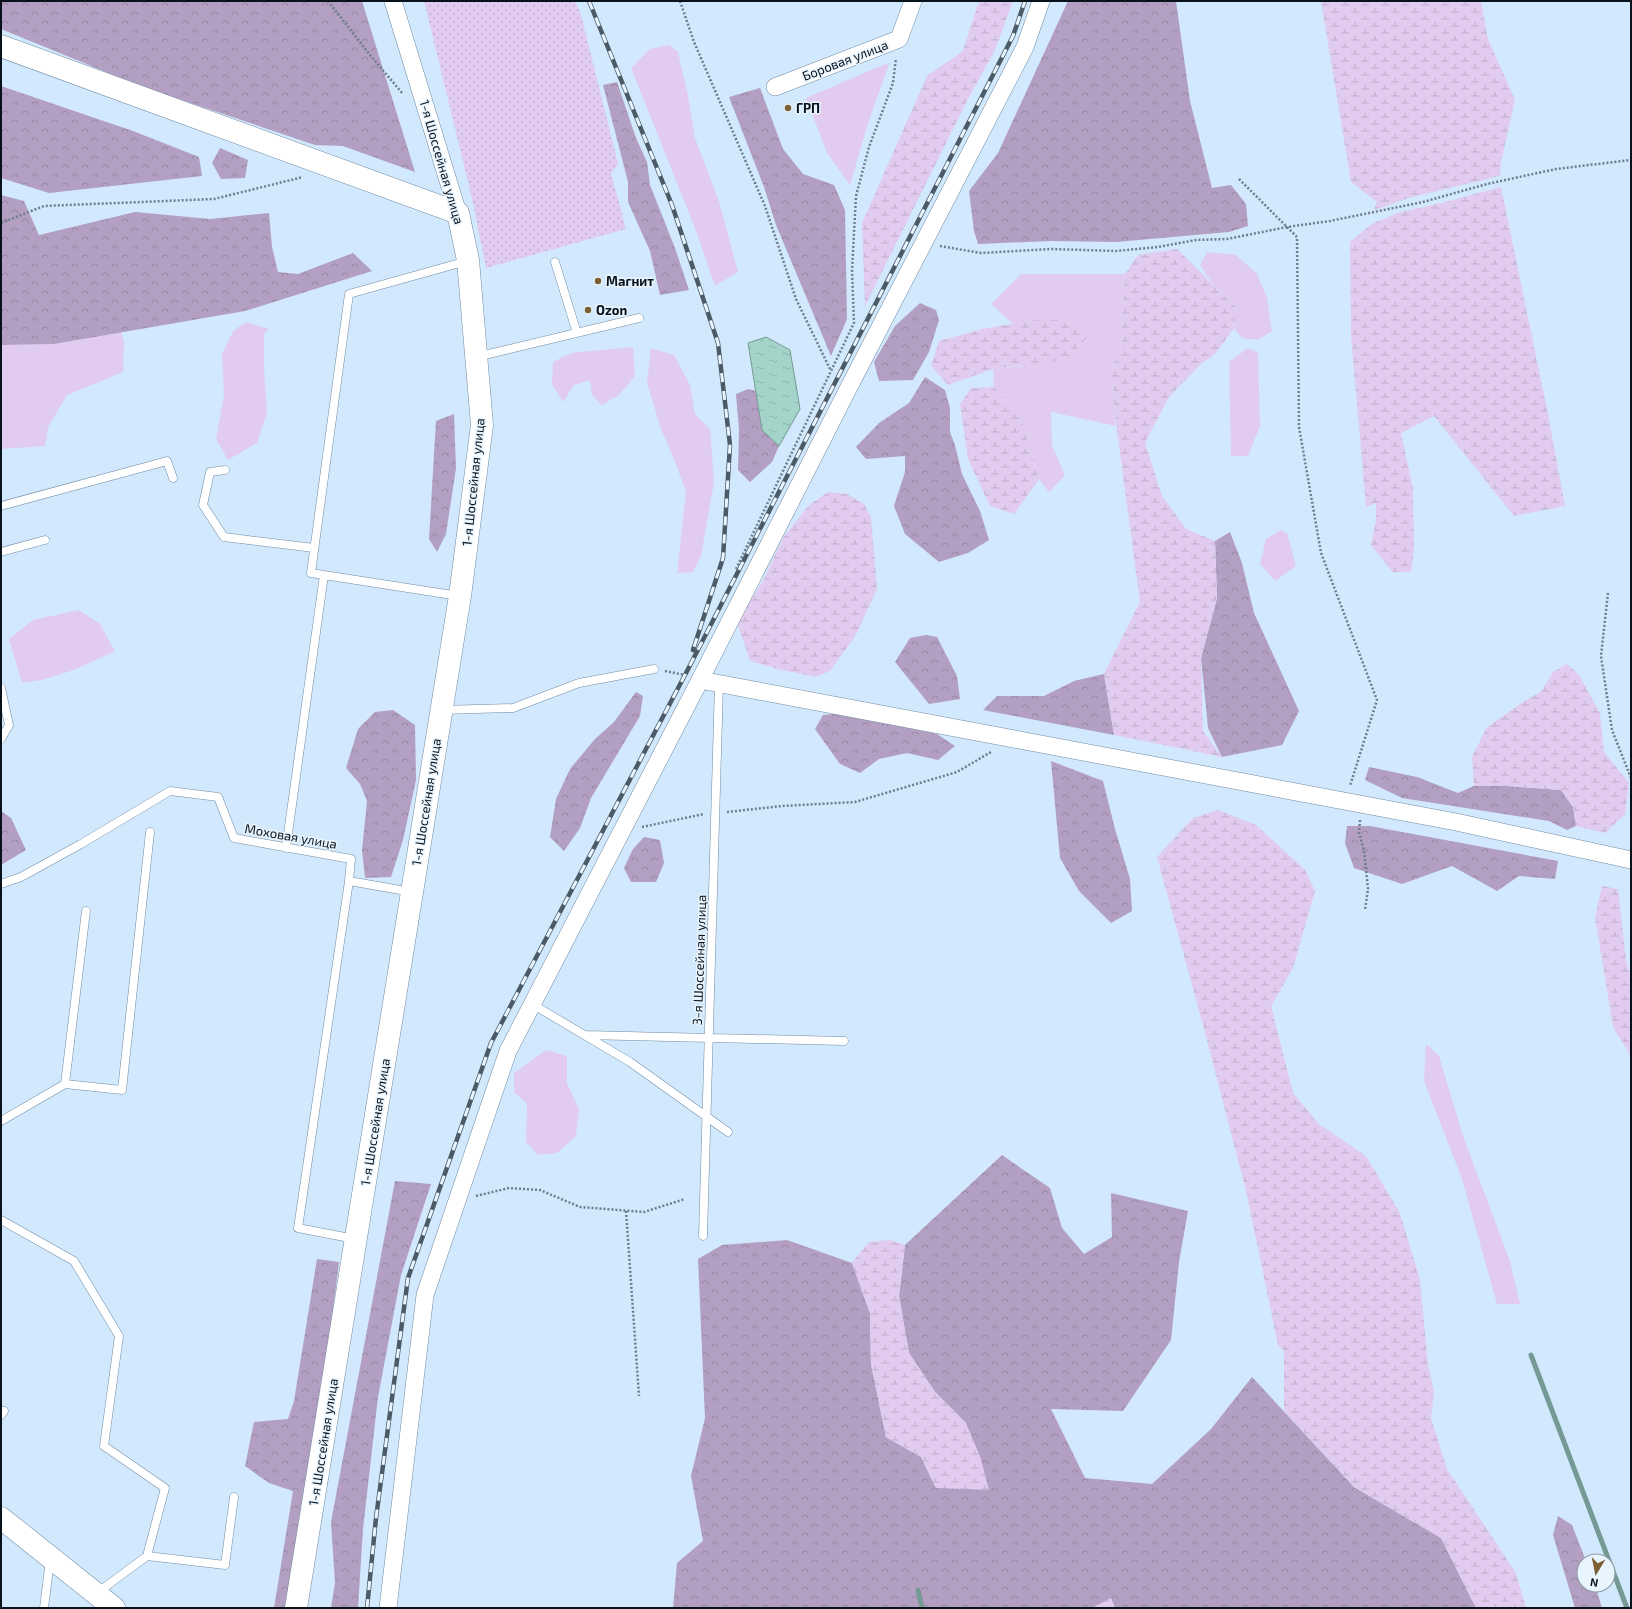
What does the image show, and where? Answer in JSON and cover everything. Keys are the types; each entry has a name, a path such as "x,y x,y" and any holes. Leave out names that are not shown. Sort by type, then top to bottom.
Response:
{"street":[{"name":"1-я Шоссейная улица","path":"296,1608 460,596 482,425 468,260 458,213 393,1"},
{"name":"Боровая улица","path":"775,87 899,39 913,1"},
{"path":"388,1608 425,1295 508,1051 1025,47 1041,1"},
{"path":"1,46 458,213"},
{"path":"700,680 1353,802 1456,822 1631,860"},
{"path":"1,1518 114,1608"}],"lane":[{"path":"460,596 311,573 349,294 468,260"},
{"path":"555,262 577,333"},
{"path":"476,357 639,318"},
{"path":"1,506 167,461 173,478"},
{"path":"225,470 210,472 203,505 224,537 314,548"},
{"path":"1,552 45,540"},
{"path":"286,848 324,575"},
{"path":"441,710 513,708 579,683 654,669"},
{"name":"3-я Шоссейная улица","path":"703,1236 719,684"},
{"path":"1,688 9,725 1,738"},
{"name":"Моховая улица","path":"1,884 21,877 74,848 170,791 218,797 234,838 351,859 349,881"},
{"path":"1,1121 65,1084 122,1090 150,832"},
{"path":"356,1239 298,1228 349,881 412,892"},
{"path":"65,1084 86,911"},
{"path":"532,1004 630,1062 728,1132"},
{"path":"585,1035 844,1041"},
{"path":"1,1220 74,1261 119,1336 104,1446 165,1488 147,1556 96,1594"},
{"path":"1,1411 4,1411 1,1415"},
{"path":"147,1556 224,1565 234,1497"},
{"path":"44,1608 51,1557"}],"path":[{"path":"328,1 406,98"},
{"path":"680,1 694,42 765,206 796,298 831,370"},
{"path":"734,574 854,323 852,270 856,196 869,147 893,83 899,39"},
{"path":"924,243 981,253 1051,249 1116,251 1158,247 1196,240 1227,239 1287,227 1330,221 1422,202 1487,184 1556,169 1631,160"},
{"path":"1,223 44,206 214,199 309,176"},
{"path":"1239,180 1297,237 1299,427 1321,553 1377,700 1353,802 1364,850 1368,889 1365,910"},
{"path":"1608,592 1601,656 1612,730 1631,778"},
{"path":"654,669 685,675 700,680"},
{"path":"621,833 698,815 782,806 855,802 957,772 994,751"},
{"path":"457,1201 509,1188 540,1190 580,1207 644,1212 685,1199"},
{"path":"626,1211 639,1396"}],"green space":[{"path":"1,1 362,1 415,172 343,146 315,145 140,86 1,29"},
{"path":"424,1 575,1 581,15 618,164 611,173 626,229 486,268 471,194"},
{"path":"979,1 1013,1 995,50 967,101 865,306 862,223 927,76 963,51"},
{"path":"1068,1 1176,1 1190,101 1212,188 1231,185 1246,204 1248,226 1229,232 1116,242 1051,241 978,244 974,231 969,191 998,153"},
{"path":"1321,1 1481,1 1488,39 1515,100 1501,162 1500,176 1412,197 1374,210 1377,202 1351,182"},
{"path":"669,45 678,52 687,91 695,138 719,201 738,272 715,286 696,231 631,68 650,49"},
{"path":"890,62 868,123 850,185 827,153 806,98"},
{"path":"617,82 636,138 647,162 650,185 675,248 689,290 660,295 650,251 628,202 628,182 603,85"},
{"path":"1,86 133,131 199,157 202,176 49,193 1,178"},
{"path":"760,88 783,149 803,174 834,185 845,210 847,319 831,356 776,225 764,187 729,97"},
{"path":"220,148 248,160 245,178 221,179 212,163"},
{"path":"1501,187 1548,414 1565,506 1514,516 1434,416 1401,433 1413,489 1414,551 1411,572 1393,572 1371,545 1376,521 1376,503 1366,507 1351,335 1350,242 1372,224 1397,213"},
{"path":"1,195 24,201 39,235 135,212 210,219 269,213 272,247 278,272 298,274 353,253 372,271 245,311 54,344 1,345"},
{"path":"1177,249 1236,307 1234,328 1215,354 1201,364 1169,397 1145,443 1162,496 1186,529 1215,541 1217,598 1201,658 1203,731 1222,757 1114,735 1104,674 1140,602 1117,431 1111,371 1121,348 1125,274 1138,255"},
{"path":"1207,252 1236,255 1257,274 1267,298 1272,331 1258,340 1242,338 1234,328 1236,307 1212,283 1200,265"},
{"path":"1021,274 1125,274 1121,348 1111,371 1116,426 1051,412 1052,445 1065,475 1049,492 1039,479 1021,419 994,387 993,369 1023,366 1040,319 1013,324 991,304"},
{"path":"920,303 936,310 939,320 929,352 913,380 879,381 874,362 895,326"},
{"path":"1040,319 1061,320 1089,335 1067,360 993,369 948,385 931,366 939,341 982,329"},
{"path":"246,322 269,329 264,334 264,368 267,412 257,443 228,460 216,439 224,395 222,354 233,331"},
{"path":"121,332 124,342 123,372 67,395 48,427 45,446 1,449 1,345 54,344"},
{"path":"633,347 635,376 619,395 602,405 592,395 590,380 574,385 563,402 552,384 553,362 571,353"},
{"path":"651,348 674,355 690,385 695,414 710,429 714,482 701,556 693,572 677,573 686,492 661,429 647,383"},
{"path":"1248,348 1258,353 1260,426 1248,456 1231,456 1229,362"},
{"path":"925,377 945,390 950,408 950,432 955,445 962,474 980,511 989,540 968,553 939,562 905,534 894,506 905,472 905,456 866,459 856,447 879,423 909,403"},
{"path":"994,387 1021,419 1039,479 1014,514 990,506 968,459 960,404 971,388"},
{"path":"748,389 756,391 762,430 779,446 772,462 750,482 738,470 739,429 736,394"},
{"path":"454,414 456,468 446,534 437,552 429,539 436,421"},
{"path":"828,492 847,494 864,504 871,517 877,589 856,635 830,671 815,677 750,661 737,622 764,579 783,538 808,506"},
{"path":"1281,530 1287,533 1296,566 1275,581 1260,564 1266,539"},
{"path":"1230,532 1242,563 1254,613 1299,711 1282,745 1222,757 1208,728 1201,658 1217,598 1215,541"},
{"path":"79,610 100,624 115,651 74,670 42,680 22,683 9,639 33,620"},
{"path":"926,635 937,637 957,676 960,699 929,704 895,662 910,638"},
{"path":"1567,664 1579,675 1600,713 1604,752 1629,783 1625,814 1605,833 1576,826 1573,807 1561,790 1507,786 1474,786 1472,757 1487,727 1526,700 1541,692 1553,672"},
{"path":"1104,674 1114,735 983,710 997,696 1044,696 1074,681"},
{"path":"636,692 643,696 640,716 591,798 580,828 564,851 550,837 556,799 570,769 595,739 614,722"},
{"path":"393,710 415,725 416,780 403,840 391,877 365,878 362,850 367,801 360,784 346,768 358,729 375,712"},
{"path":"843,713 937,734 955,746 938,760 907,753 879,759 860,773 840,764 815,729 823,715"},
{"path":"1051,761 1103,781 1130,879 1132,911 1111,923 1079,891 1060,858"},
{"path":"1369,767 1417,777 1458,793 1474,786 1507,786 1561,790 1573,807 1576,826 1567,830 1549,821 1402,798 1365,780"},
{"path":"1218,810 1256,825 1305,870 1315,891 1293,968 1271,1006 1293,1093 1319,1124 1366,1156 1400,1213 1420,1280 1428,1364 1434,1392 1431,1418 1447,1469 1516,1573 1526,1608 1476,1608 1441,1538 1354,1487 1284,1411 1284,1351 1278,1345 1246,1191 1157,857 1193,818"},
{"path":"1,811 11,818 26,850 1,865"},
{"path":"1347,826 1370,826 1558,861 1555,879 1519,876 1497,891 1452,866 1402,884 1354,868 1345,843"},
{"path":"644,837 660,840 664,863 656,882 631,882 624,868 633,849"},
{"path":"1602,886 1618,889 1626,960 1631,978 1631,1056 1613,1027 1595,917"},
{"path":"1426,1044 1439,1056 1463,1136 1510,1261 1520,1304 1497,1304 1462,1179 1424,1081"},
{"path":"546,1050 567,1056 567,1083 579,1109 576,1136 557,1153 538,1155 526,1142 527,1104 514,1092 514,1073"},
{"path":"1002,1155 1050,1188 1062,1228 1084,1254 1112,1237 1111,1193 1188,1211 1179,1262 1171,1340 1123,1411 1051,1409 1085,1478 1152,1484 1211,1429 1252,1377 1354,1487 1441,1538 1476,1608 1115,1608 1111,1599 1092,1608 673,1608 677,1563 703,1541 691,1476 705,1418 698,1259 722,1245 787,1240 852,1263 870,1313 871,1364 886,1437 921,1457 936,1488 966,1423 935,1392 909,1353 899,1296 905,1245"},
{"path":"395,1181 431,1184 401,1275 378,1397 363,1529 358,1608 331,1608 335,1583 331,1522"},
{"path":"890,1240 905,1245 899,1296 909,1353 935,1392 966,1423 981,1459 989,1490 936,1488 921,1457 886,1437 871,1364 870,1313 852,1263 869,1242"},
{"path":"317,1259 339,1262 315,1435 285,1608 274,1608 293,1491 269,1483 245,1466 254,1422 288,1419 294,1401"},
{"path":"1558,1516 1572,1525 1583,1553 1576,1553 1576,1593 1597,1593 1602,1608 1575,1608 1553,1535"},
{"path":"1111,1598 1115,1608 1092,1608"}],"water":[{"path":"766,337 790,350 800,409 779,446 762,430 748,343"}],"waterway":[{"path":"1531,1355 1627,1608"},
{"path":"918,1590 922,1608"}],"railway":[{"path":"589,1 672,205 718,343 730,445 723,558 693,650"},
{"path":"367,1608 376,1518 408,1278 491,1043 685,675 1013,36 1025,1"}],"place":[{"name":"ГРП","path":"788,108"},
{"name":"Магнит","path":"598,281"},
{"name":"Ozon","path":"588,310"}]}
